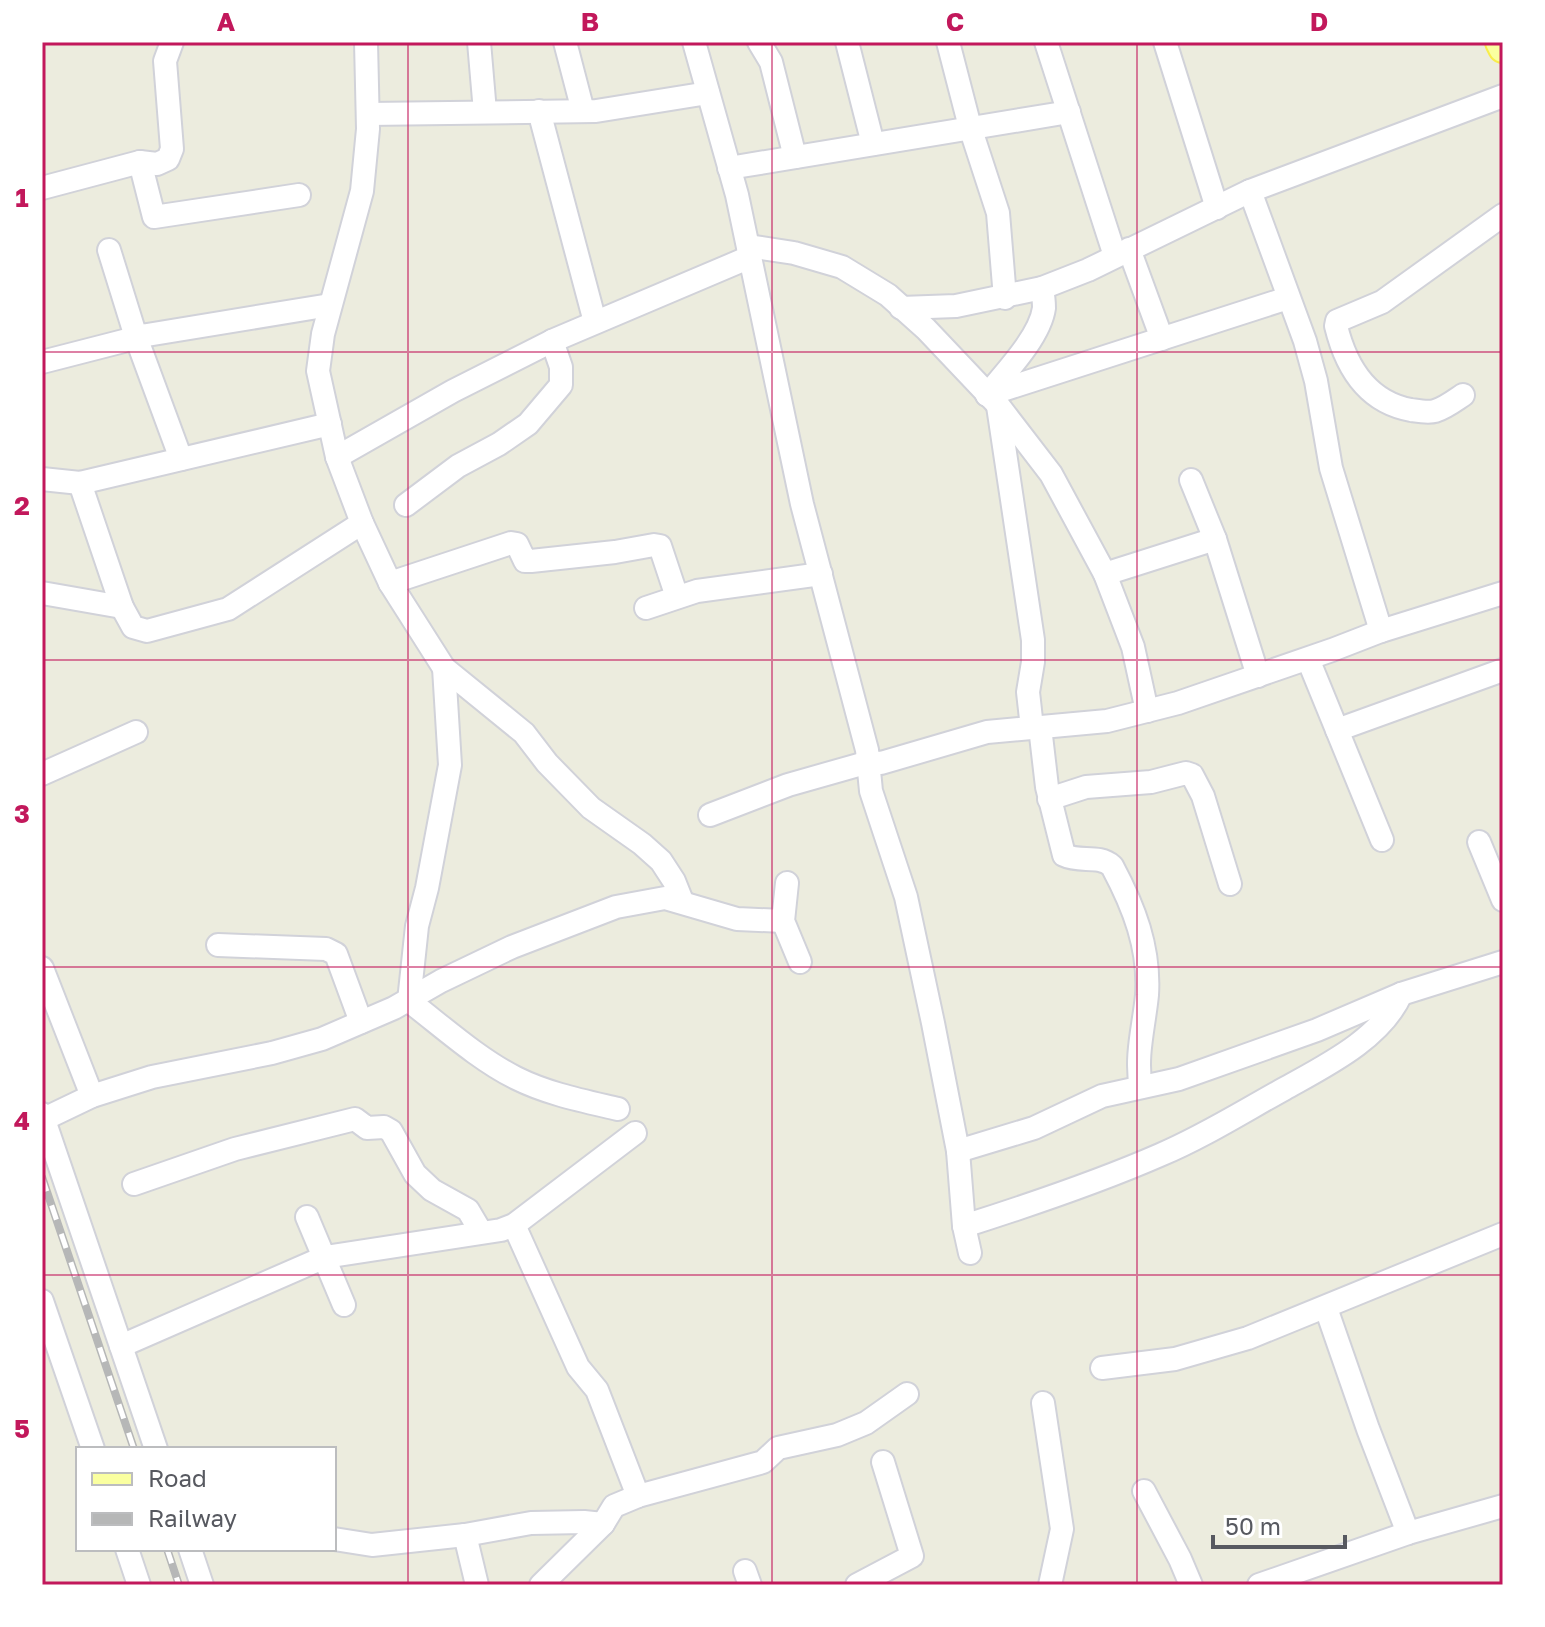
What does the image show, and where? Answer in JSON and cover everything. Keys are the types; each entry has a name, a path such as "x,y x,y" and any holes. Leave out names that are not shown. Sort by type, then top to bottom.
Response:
{"main road":[{"path":"1500,42 1503,48"}],"street":[{"path":"42,188 140,162 157,164 168,159 172,149 165,61 172,42"},
{"path":"366,42 368,114 362,191 330,305 318,371 337,457 362,523 390,583 444,668 524,733 547,763 591,808 661,861 682,901"},
{"path":"479,42 485,112"},
{"path":"565,42 583,111"},
{"path":"694,42 749,252 802,504 869,762 871,791 906,897 958,1151 964,1226 970,1253"},
{"path":"759,42 771,62 795,157"},
{"path":"847,42 873,144"},
{"path":"948,42 970,127 998,213 1005,298"},
{"path":"1046,42 1122,252 1162,339"},
{"path":"1165,42 1217,208"},
{"path":"368,114 596,111 708,93"},
{"path":"901,308 956,306 1042,288 1250,191 1503,96"},
{"path":"539,111 595,322"},
{"path":"729,168 1069,112"},
{"path":"140,162 154,217 299,195"},
{"path":"1250,191 1305,341 1316,381 1331,468 1381,631"},
{"path":"1463,395 1434,411 1397,407 1380,400 1367,389 1346,358 1337,321 1382,302 1503,215"},
{"path":"109,250 136,337 181,459"},
{"path":"337,457 453,391 552,341 749,252 794,253 842,267 888,295 926,329 993,400 1051,474 1105,574 1133,647 1147,711"},
{"path":"1042,288 1044,309 1038,326 993,400 1033,640 1028,692 1049,799 1064,855 1073,859 1105,860 1112,866 1138,922 1148,975 1138,1071 1141,1087"},
{"path":"993,400 1162,339 1288,298"},
{"path":"42,362 136,337 330,305"},
{"path":"406,505 458,466 528,424 561,385 561,367 552,341"},
{"path":"42,479 80,483 330,424"},
{"path":"1191,480 1215,539 1258,676"},
{"path":"80,483 122,607 133,627 147,631 228,609 362,523"},
{"path":"1105,574 1215,539"},
{"path":"390,583 511,543 517,544 525,561 654,545 660,546 677,597"},
{"path":"646,608 697,591 821,574"},
{"path":"42,593 122,607"},
{"path":"710,815 788,785 869,762 881,763 987,732 1107,721 1147,711 1503,593"},
{"path":"1308,659 1382,840"},
{"path":"409,1001 417,926 450,765 444,668"},
{"path":"1337,730 1503,670"},
{"path":"42,774 136,732"},
{"path":"1049,799 1086,787 1121,786 1186,773 1192,775 1203,796 1230,884"},
{"path":"1479,842 1503,900"},
{"path":"787,883 783,921 800,962"},
{"path":"155,1447 43,1117 92,1096 152,1077 284,1050 322,1039 409,1001 441,981 512,947 616,907 665,898 737,919 783,921"},
{"path":"218,945 326,949 336,954 361,1022"},
{"path":"958,1151 1034,1128 1102,1096 1179,1079 1317,1030 1401,994 1503,962"},
{"path":"42,968 92,1096"},
{"path":"964,1226 1032,1205 1162,1154 1235,1116 1356,1045 1393,1013 1401,994"},
{"path":"409,1001 515,1078 562,1096 618,1109"},
{"path":"134,1184 235,1149 355,1119 367,1128 384,1127 391,1131 415,1174 432,1190 468,1210 481,1232"},
{"path":"121,1346 325,1257 514,1225 635,1133"},
{"path":"307,1217 344,1305"},
{"path":"514,1225 578,1367 597,1390 638,1496"},
{"path":"1102,1368 1175,1359 1248,1338 1503,1234"},
{"path":"42,1301 50,1353 92,1447"},
{"path":"1326,1308 1408,1533"},
{"path":"541,1585 603,1524 614,1506 638,1496 763,1462 778,1448 837,1435 866,1423 907,1394"},
{"path":"1043,1403 1062,1529 1050,1585"},
{"path":"857,1585 912,1556 883,1462"},
{"path":"1144,1491 1191,1585"},
{"path":"1259,1585 1408,1533 1503,1506"},
{"path":"336,1539 372,1545 465,1535 531,1523 603,1524"},
{"path":"465,1535 477,1585"},
{"path":"128,1551 139,1585"},
{"path":"191,1551 202,1585"}],"railway":[{"path":"42,1177 133,1447"},
{"path":"168,1551 179,1585"}]}
